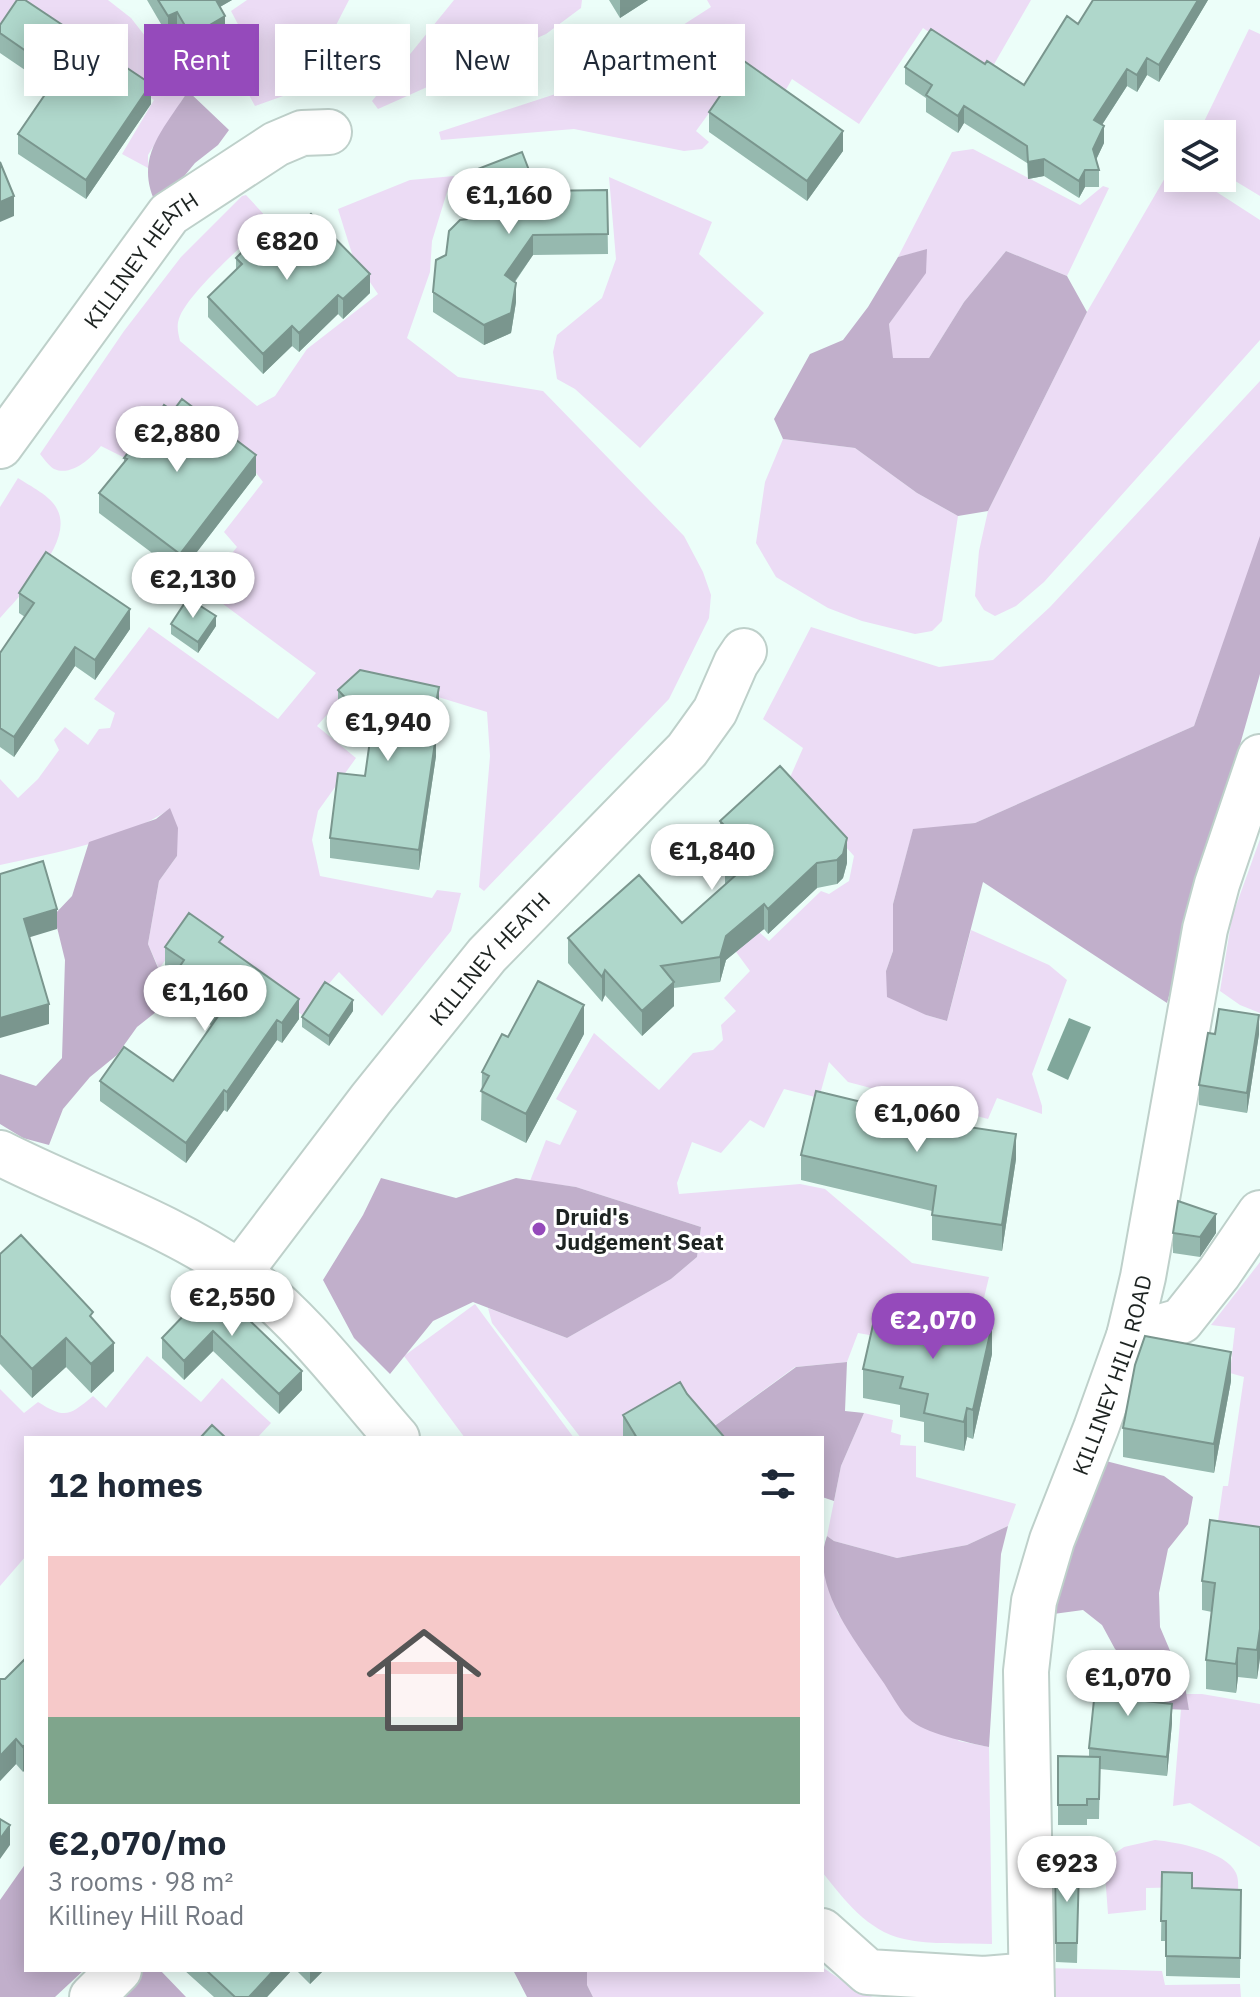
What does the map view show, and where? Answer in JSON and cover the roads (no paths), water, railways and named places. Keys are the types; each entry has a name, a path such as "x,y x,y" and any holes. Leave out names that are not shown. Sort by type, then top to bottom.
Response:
{"street":[{"name":"KILLINEY HEATH","path":"0,446 169,214 276,144 302,133 329,132"},
{"name":"KILLINEY HEATH","path":"239,1273 371,1099 487,955 687,750 715,711 744,651"},
{"name":"KILLINEY HILL ROAD","path":"1031,1986 1026,1671 1034,1601 1052,1540 1129,1336 1205,929 1260,757"},
{"path":"0,1153 183,1240 239,1273 282,1307 395,1436"},
{"path":"1129,1336 1181,1321 1260,1213"},
{"path":"824,1933 868,1972 984,1979 1031,1986"},
{"path":"92,1997 117,1972"}],"place":[{"name":"Druid's Judgement Seat","path":"539,1229"}]}
